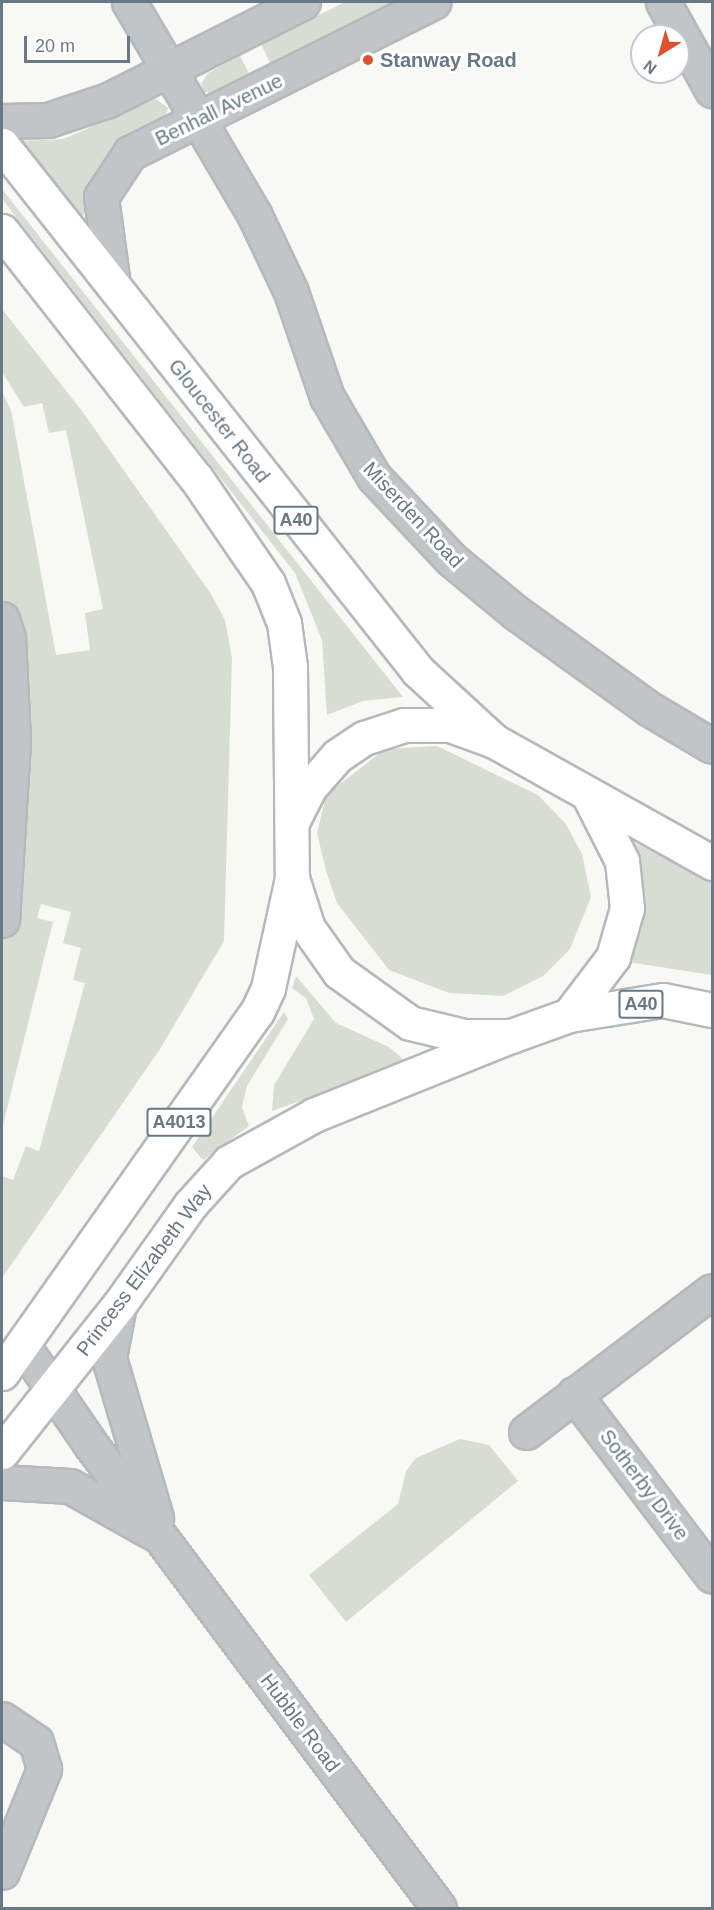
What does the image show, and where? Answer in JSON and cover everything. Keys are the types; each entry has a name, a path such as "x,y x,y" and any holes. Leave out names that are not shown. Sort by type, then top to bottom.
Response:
{"main road":[{"name":"Gloucester Road","path":"2,145 418,671 494,741"},
{"name":"A40","path":"2,231 196,478 268,583 284,623 290,667 291,823"},
{"path":"511,1036 464,1036 410,1023 367,998 339,972 308,928 292,878 291,823 310,787 337,756 364,738 404,725 450,725 494,741 590,798 712,863"},
{"path":"570,1015 613,957 627,908 622,861 607,821 590,798"},
{"name":"A4013","path":"2,1373 257,1012 268,988 292,878"},
{"name":"A40","path":"570,1015 663,1000 712,1010"},
{"name":"Princess Elizabeth Way","path":"2,1452 53,1389 95,1356 119,1305 190,1205 229,1162 314,1115 511,1036 570,1015"}],"street":[{"name":"Miserden Road","path":"129,2 254,214 291,292 327,397 374,477 452,559 514,612 648,708 712,746"},
{"path":"2,121 48,120 171,72 303,2"},
{"name":"Benhall Avenue","path":"113,285 101,197 130,153 200,121 433,2"},
{"path":"663,2 712,90"},
{"path":"2,619 8,638 13,742 2,920"},
{"path":"526,1432 712,1291"},
{"path":"23,1346 95,1356"},
{"name":"Hubble Road","path":"23,1346 162,1537 439,1908"},
{"name":"Hubble Road","path":"95,1356 162,1537"},
{"name":"Sotherby Drive","path":"574,1394 712,1576"},
{"name":"Hubble Road","path":"2,1482 70,1486 162,1537"},
{"path":"2,1719 36,1742 44,1769 2,1872"}],"shaded area":[{"path":"345,2 404,2 273,69 261,44"},
{"path":"240,56 252,79 219,95 204,92 201,84 208,73"},
{"path":"156,99 168,108 164,120 92,185 82,220 20,141 63,139"},
{"path":"2,189 403,697 363,701 327,715 322,640 295,573 2,199"},
{"path":"2,309 82,411 211,594 225,620 232,658 224,941 160,1049 2,1278 2,1176 13,1180 26,1146 39,1151 85,983 73,980 81,948 63,943 71,912 41,904 37,918 53,922 2,1129 2,392 11,410 56,655 90,650 85,613 103,609 66,430 49,433 42,403 24,407 2,372"},
{"path":"437,746 538,795 566,824 582,854 591,897 570,949 543,976 503,996 449,993 389,970 337,903 326,871 317,833 326,795 385,749"},
{"path":"633,842 712,883 712,975 628,962 643,920"},
{"path":"296,976 336,1023 389,1047 402,1058 401,1065 272,1111 274,1085 314,1019 306,998 292,988"},
{"path":"284,1012 288,1019 247,1086 242,1107 249,1126 203,1160 192,1147"},
{"path":"460,1439 489,1445 518,1481 346,1622 309,1575 398,1504 406,1471 416,1458"}],"place":[{"name":"Stanway Road","path":"368,60"}]}
